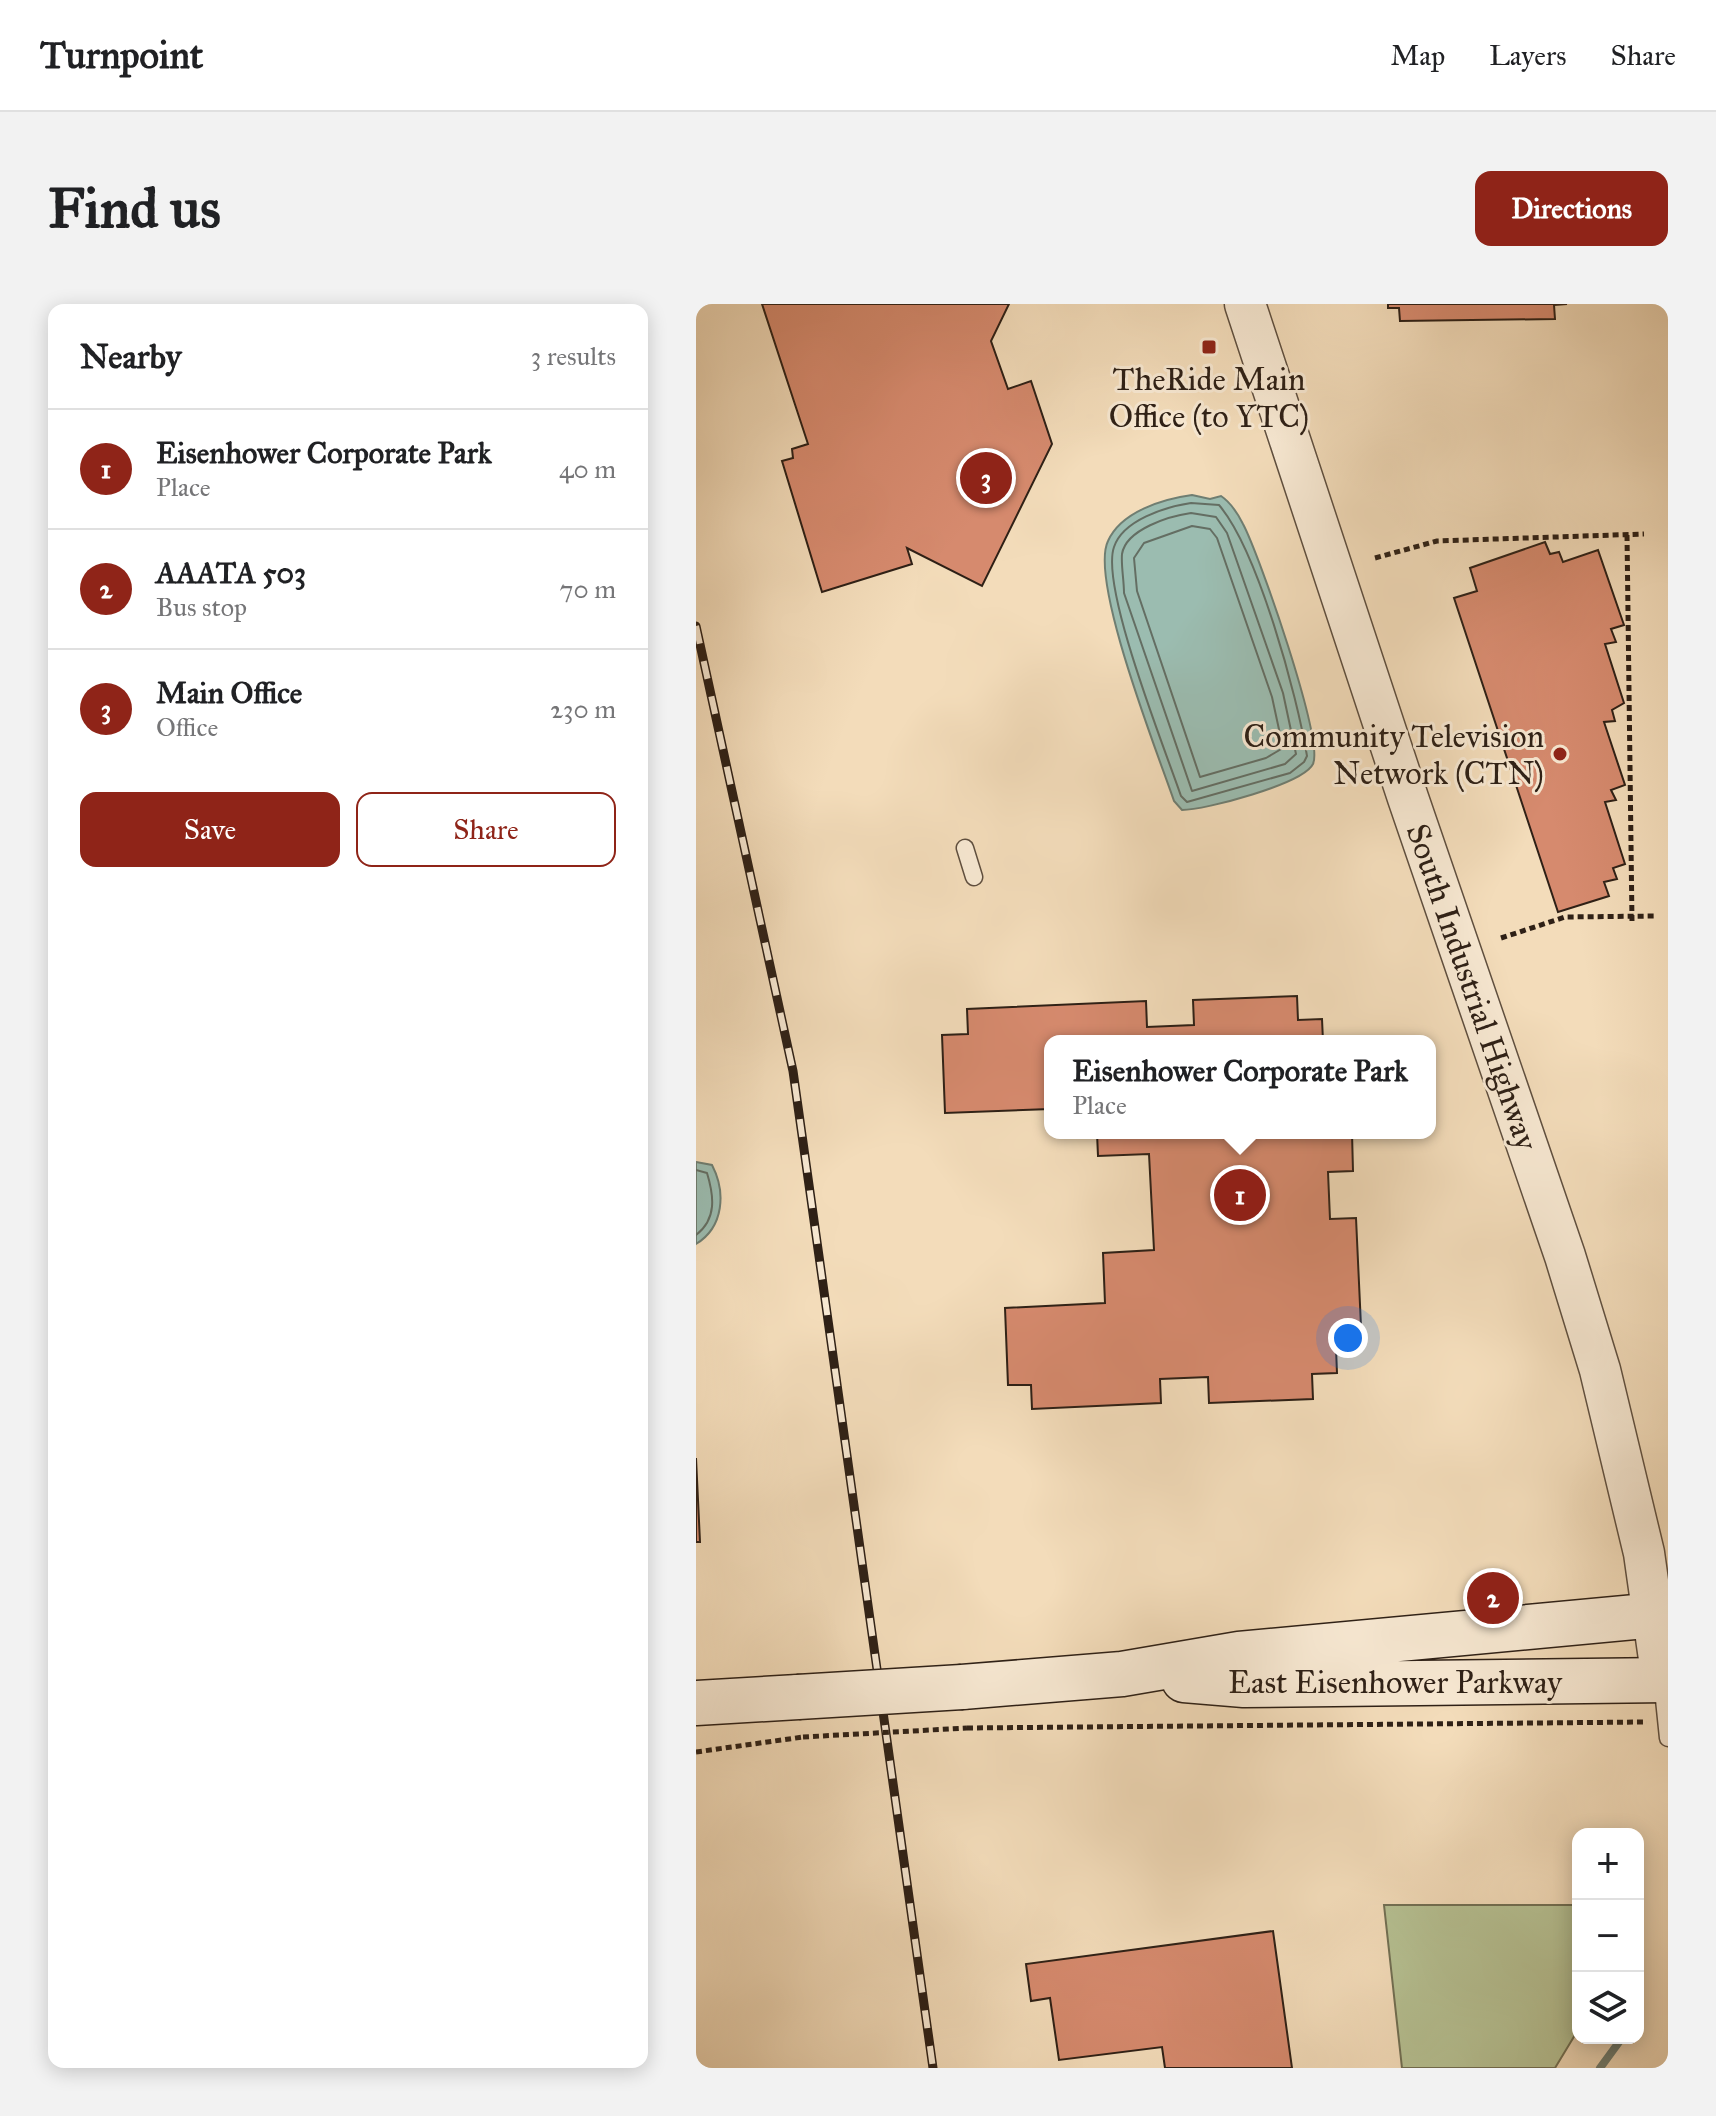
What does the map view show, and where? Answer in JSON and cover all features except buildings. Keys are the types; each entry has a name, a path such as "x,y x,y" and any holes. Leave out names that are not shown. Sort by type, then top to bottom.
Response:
{"main road":[{"name":"East Eisenhower Parkway","path":"696,1703 800,1717 964,1708 1122,1674 1239,1654 1661,1615"},
{"name":"East Eisenhower Parkway","path":"1122,1674 1244,1685 1665,1680"}],"street":[{"name":"South Industrial Highway","path":"1245,304 1408,798 1565,1256 1600,1370 1661,1615 1665,1680"}],"lane":[{"path":"965,848 974,877"},
{"path":"1665,1680 1668,1738"}],"path":[{"path":"1375,558 1437,541 1644,534"},
{"path":"1627,535 1631,918"},
{"path":"1501,938 1565,917 1656,916"},
{"path":"696,1752 800,1717 964,1708 1624,1722"}],"green space":[{"path":"1384,1905 1572,1905 1572,2040 1555,2068 1402,2068"}],"water":[{"path":"1192,495 1210,499 1221,496 1234,508 1243,524 1288,646 1314,748 1313,764 1292,780 1231,801 1182,810 1174,801 1128,668 1108,591 1105,561 1108,541 1122,522 1156,504"},
{"path":"696,1162 712,1165 719,1186 720,1208 712,1228 696,1244"}],"waterway":[{"path":"1600,2068 1618,2044"}],"railway":[{"path":"696,626 793,1071 933,2068"}],"place":[{"name":"TheRide Main Office (to YTC)","path":"1209,347"},
{"name":"Main Office","path":"986,478"},
{"name":"Community Television Network (CTN)","path":"1560,754"},
{"name":"Eisenhower Corporate Park","path":"1240,1195"},
{"name":"AAATA 503","path":"1493,1598"}]}
